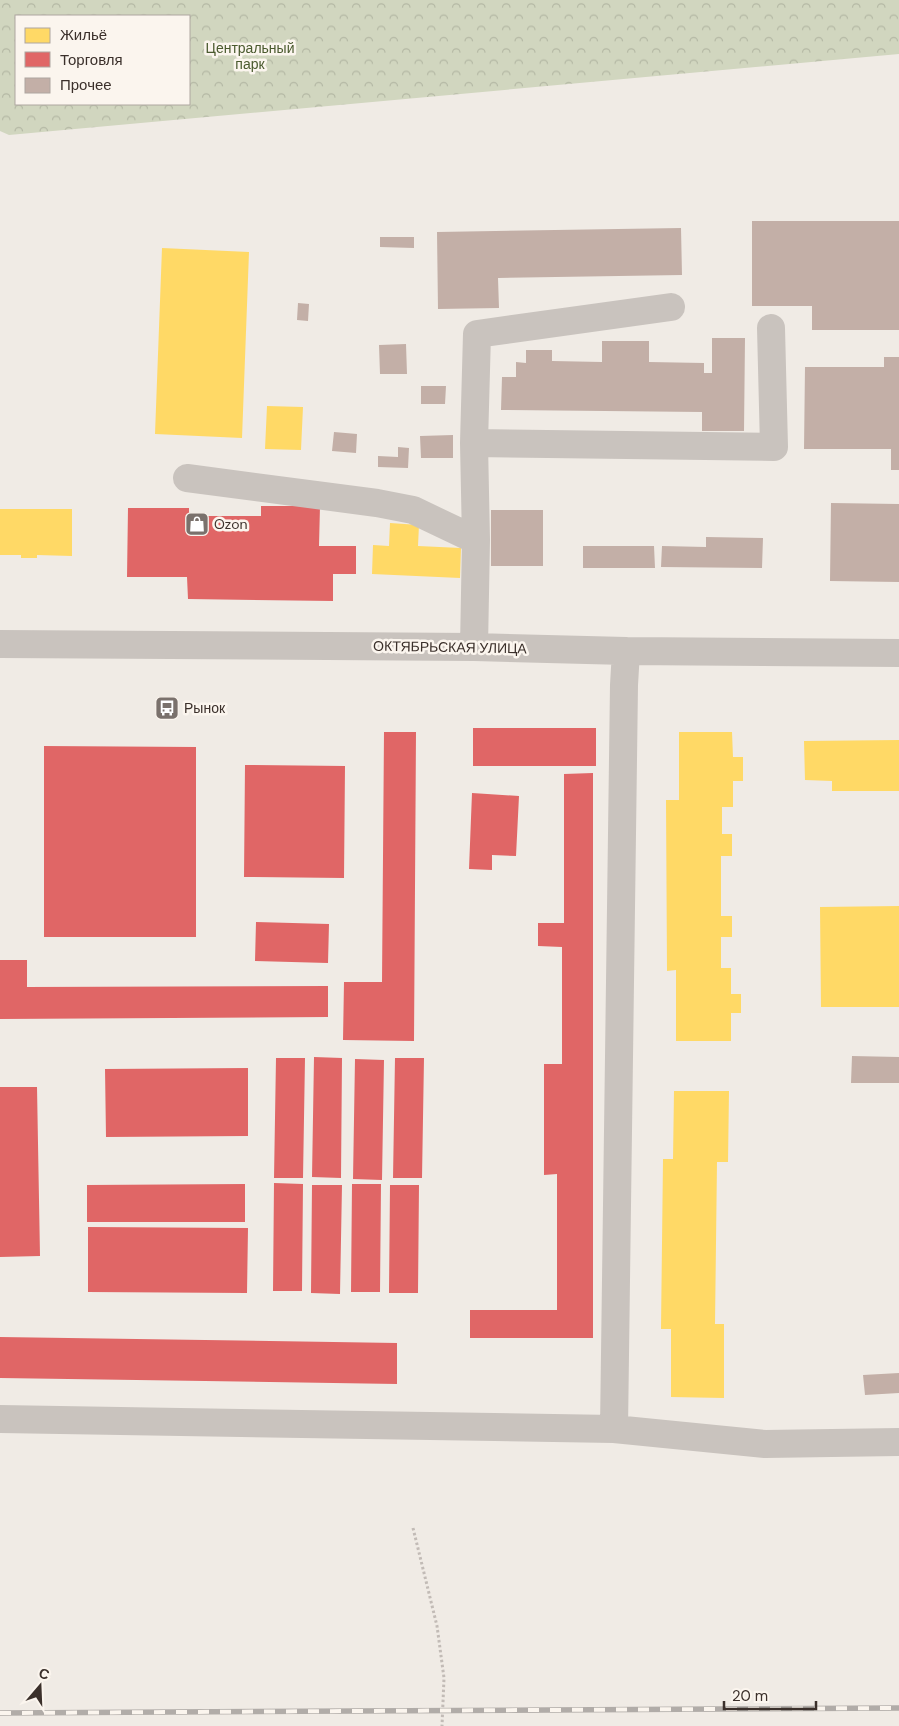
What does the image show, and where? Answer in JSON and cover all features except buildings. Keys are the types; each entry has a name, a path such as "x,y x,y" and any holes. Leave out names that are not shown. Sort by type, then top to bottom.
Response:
{"street":[{"path":"474,647 476,540 474,443 478,334 671,307"},
{"path":"474,443 774,447 771,328"},
{"path":"187,478 377,503 414,510 476,540"},
{"name":"ОКТЯБРЬСКАЯ УЛИЦА","path":"0,644 474,647 626,651 899,653"},
{"path":"614,1429 626,651"},
{"path":"0,1419 614,1429 765,1444 899,1442"}],"path":[{"path":"413,1528 437,1626 444,1678 442,1726"}],"green space":[{"name":"Центральный парк","path":"0,0 899,0 899,54 9,135 0,131"}],"railway":[{"path":"0,1713 899,1708"}],"place":[{"name":"Ozon","path":"197,524"},
{"name":"Рынок","path":"167,708"}]}
